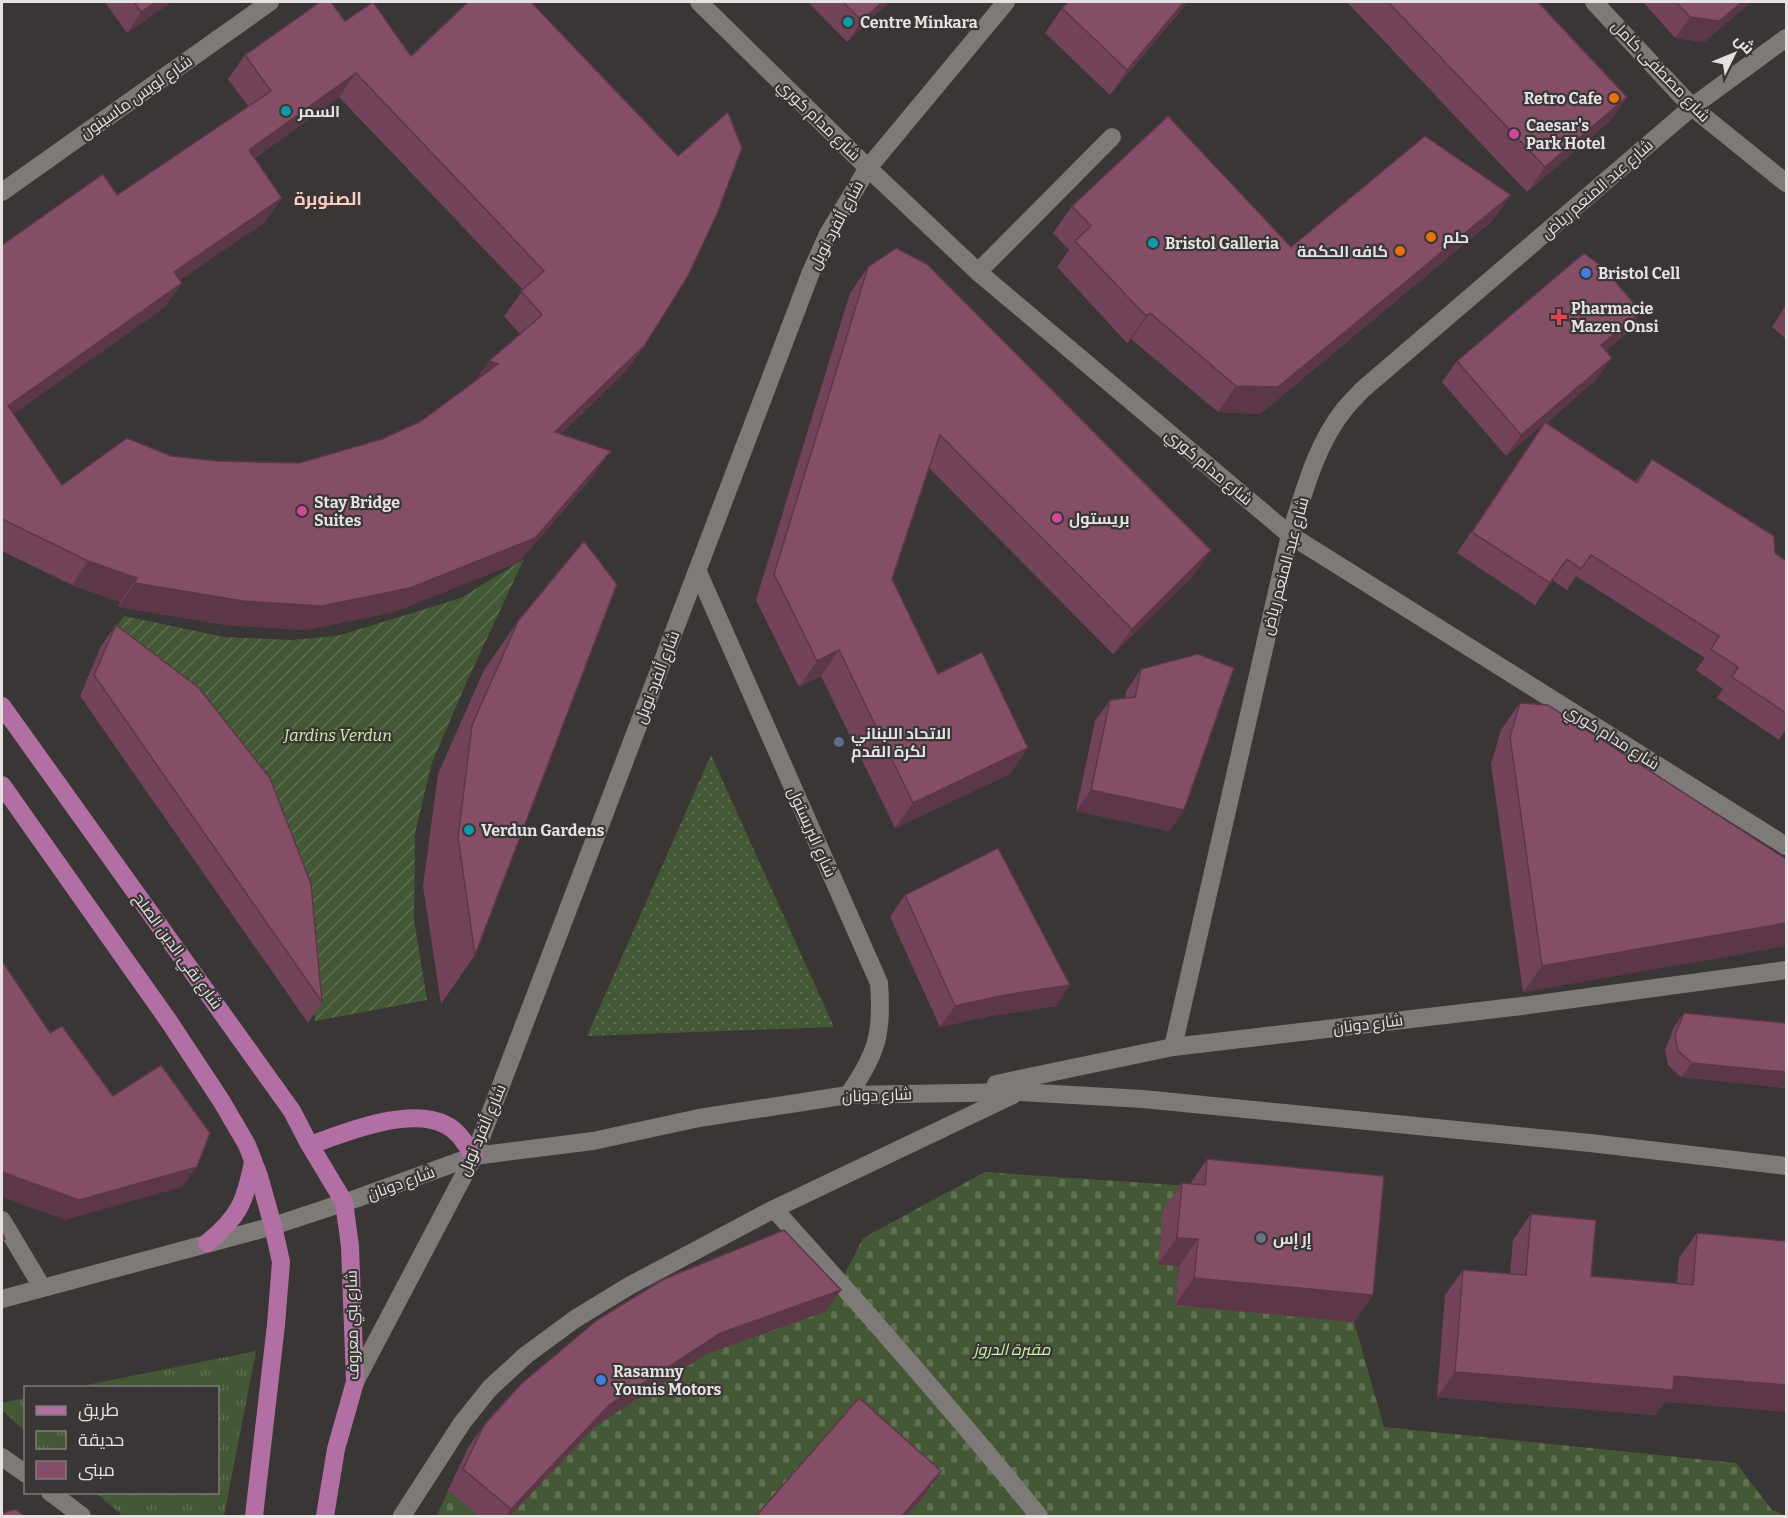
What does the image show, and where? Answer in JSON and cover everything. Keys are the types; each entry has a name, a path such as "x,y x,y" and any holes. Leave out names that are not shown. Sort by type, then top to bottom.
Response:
{"main road":[{"name":"شارع تقي الدين الصلح","path":"2,706 288,1104 344,1202"},
{"path":"2,785 176,1033 222,1102 247,1145 253,1161 273,1226 280,1262 276,1325 254,1516"},
{"path":"311,1145 377,1122 414,1119 437,1121 447,1125 464,1141 474,1156"},
{"path":"207,1243 233,1220 241,1206 253,1161"},
{"name":"شارع بني معروف","path":"326,1516 336,1449 355,1382 350,1246 344,1202"}],"street":[{"name":"شارع لويس ماسينون","path":"2,192 270,2"},
{"name":"شارع مدام كوري","path":"699,2 978,272 1290,535 1786,846"},
{"name":"شارع ألفرد نوبل","path":"355,1382 474,1156 811,272 828,234 868,168 1006,2"},
{"name":"شارع مصطفى كامل","path":"1594,2 1692,107 1786,183"},
{"name":"شارع عبد المنعم رياض","path":"1173,1047 1290,535 1317,454 1342,411 1362,390 1692,107 1786,38"},
{"path":"978,272 1112,137"},
{"name":"شارع البريستول","path":"698,572 879,983 881,1013 877,1043 865,1071 848,1095"},
{"name":"شارع دونان","path":"951,1093 1173,1047 1522,1006 1786,970"},
{"path":"402,1516 462,1423 490,1388 526,1354 575,1319 629,1286 774,1209 1020,1092"},
{"name":"شارع دونان","path":"2,1299 273,1226 474,1156 593,1141 699,1118 848,1095 1020,1092 1166,1101 1590,1143 1786,1166"},
{"path":"774,1209 954,1412 1039,1516"},
{"path":"2,1220 42,1287"},
{"path":"2,1457 24,1473"},
{"path":"53,1494 82,1516"}],"green space":[{"name":"Jardins Verdun","path":"524,559 431,765 415,834 414,920 427,1000 315,1021 299,885 107,639 124,616 224,637 291,640 337,636 461,598"},
{"path":"711,755 834,1027 587,1036"},
{"name":"مقبرة الدروز","path":"985,1172 1189,1186 1158,1264 1179,1266 1175,1304 1354,1322 1384,1427 1736,1463 1772,1510 1786,1516 510,1516 594,1427 706,1354 826,1311 863,1238"},
{"path":"256,1351 224,1516 123,1516 97,1494 219,1494 219,1386 82,1386"},
{"path":"24,1398 24,1430 2,1410 2,1403"},
{"path":"448,1490 479,1516 437,1516"}],"building":[{"path":"134,2 156,2 141,12"},
{"path":"320,2 331,2 345,21 373,2 411,56 468,2 531,2 678,156 728,112 742,148 717,214 688,276 645,345 555,432 611,451 535,538 410,588 322,606 243,601 135,583 137,578 88,561 2,519 2,245 103,174 117,195 271,91 245,55","holes":["356,73 544,271 521,291 542,315 489,361 498,364 421,421 382,439 299,463 217,461 171,456 127,438 62,485 8,406 182,283 174,272 282,198 249,150"]},
{"path":"843,2 882,2 862,21"},
{"path":"1068,2 1184,2 1127,70 1062,8"},
{"path":"1388,2 1538,2 1627,97 1545,167"},
{"path":"1676,2 1742,2 1719,21 1690,17"},
{"path":"1168,116 1291,247 1425,136 1511,195 1278,387 1236,386 1150,313 1146,316 1075,241 1091,226 1072,206"},
{"name":"بريستول","path":"896,248 927,264 1211,550 1132,629 940,435 892,579 938,674 982,652 1028,748 913,803 839,650 817,661 774,574 868,267"},
{"path":"1584,253 1604,268 1641,312 1601,345 1612,358 1521,435 1457,361"},
{"path":"1545,422 1637,483 1652,459 1774,536 1775,553 1786,561 1786,713 1732,677 1738,667 1711,649 1719,636 1591,555 1581,569 1567,559 1550,583 1472,532"},
{"name":"Verdun Gardens","path":"584,541 617,584 475,955 458,837 472,725 518,621"},
{"path":"116,625 199,688 270,778 311,884 322,1002 94,675"},
{"path":"1198,654 1234,668 1184,810 1091,790 1110,700 1135,697 1141,669"},
{"path":"1520,703 1548,705 1786,859 1786,923 1542,966 1510,737"},
{"path":"998,848 1070,985 1005,995 955,1006 905,895"},
{"path":"2,961 50,1033 62,1026 113,1096 161,1065 210,1133 197,1167 79,1200 2,1172"},
{"path":"1684,1013 1786,1023 1786,1072 1692,1063 1678,1051 1675,1035"},
{"name":"إر إس","path":"1207,1159 1384,1176 1373,1295 1194,1278 1198,1239 1177,1238 1182,1183 1205,1185"},
{"path":"1531,1214 1596,1220 1591,1276 1693,1285 1697,1233 1786,1241 1786,1385 1674,1376 1673,1390 1455,1372 1463,1270 1526,1275"},
{"name":"Rasamny Younis Motors","path":"784,1230 841,1290 721,1333 609,1405 511,1509 463,1469 484,1425 521,1384 597,1320 662,1280"},
{"path":"859,1398 941,1471 902,1516 756,1516"},
{"path":"16,1509 24,1516 2,1516 2,1513"}],"place":[{"name":"Centre Minkara","path":"848,22"},
{"name":"Retro Cafe","path":"1614,98"},
{"name":"السمر","path":"286,111"},
{"name":"Caesar's Park Hotel","path":"1514,134"},
{"name":"حلم","path":"1431,237"},
{"name":"Bristol Galleria","path":"1153,243"},
{"name":"كافه الحكمة","path":"1400,251"},
{"name":"Bristol Cell","path":"1586,273"},
{"name":"Pharmacie Mazen Onsi","path":"1559,317"},
{"name":"Stay Bridge Suites","path":"302,511"},
{"name":"بريستول","path":"1057,518"},
{"name":"الاتحاد اللبناني لكرة القدم","path":"839,742"},
{"name":"Verdun Gardens","path":"469,830"},
{"name":"إر إس","path":"1261,1238"},
{"name":"Rasamny Younis Motors","path":"601,1380"}],"district":[{"name":"الصنوبرة","path":"328,199"}]}
